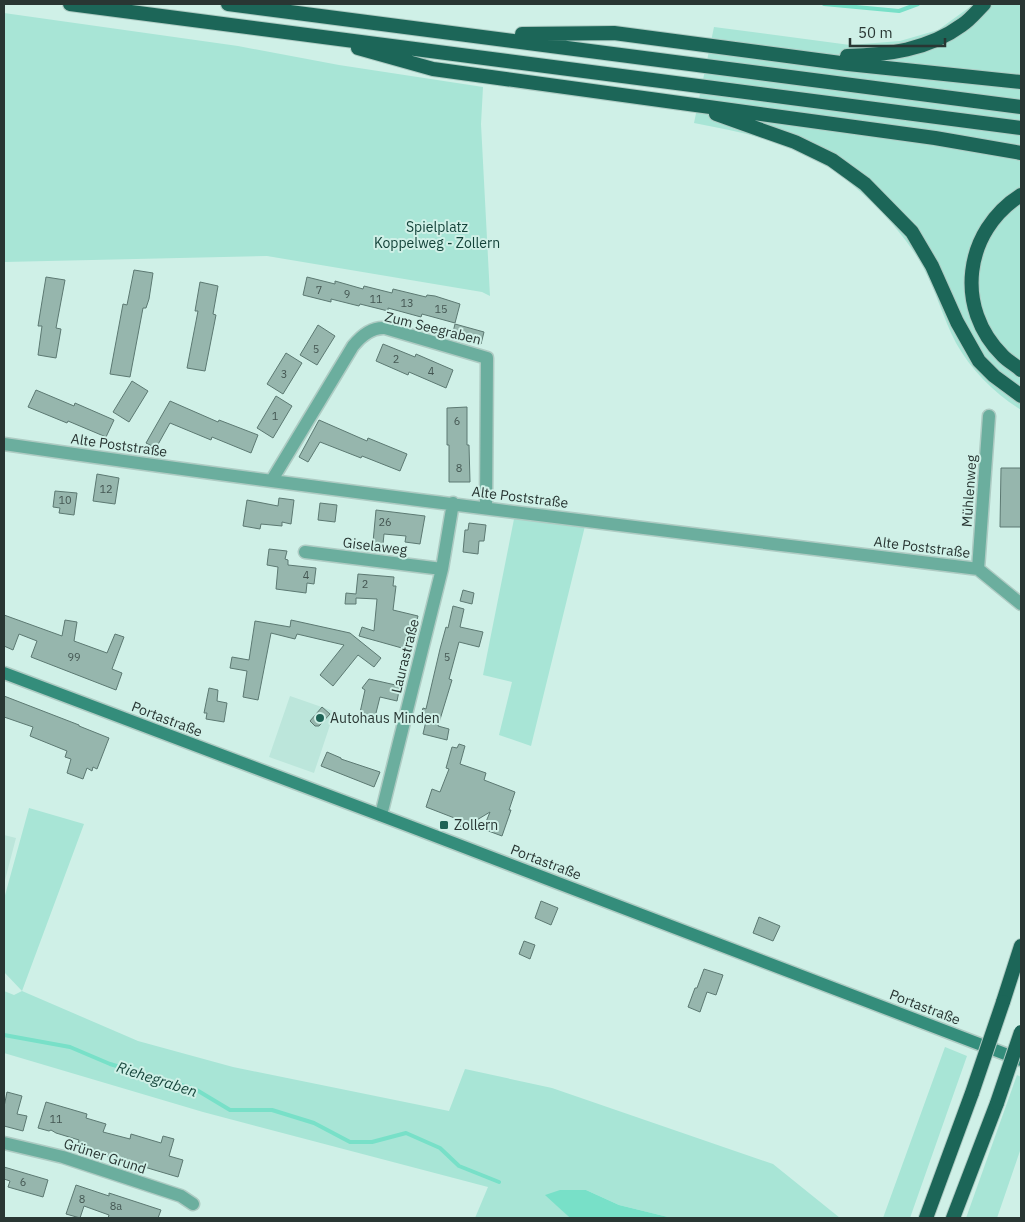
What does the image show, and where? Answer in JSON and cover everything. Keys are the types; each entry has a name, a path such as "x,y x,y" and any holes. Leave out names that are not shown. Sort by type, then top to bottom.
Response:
{"highway":[{"path":"70,4 1021,128"},
{"path":"228,4 1021,107"},
{"path":"809,58 867,56 901,52 932,42 962,25 984,4"},
{"path":"471,35 614,32 848,64 1021,82"},
{"path":"312,36 433,70 935,138 1021,153"},
{"path":"685,104 795,142 832,160 865,184 912,232 932,266 957,322 979,360 994,376 1021,396"},
{"path":"1021,196 1009,203 989,225 976,248 971,280 975,310 985,333 1003,357 1021,370"},
{"path":"926,1218 972,1092 1021,946"},
{"path":"953,1218 997,1103 1021,1032"}],"main road":[{"name":"Portastraße","path":"4,673 382,815 1021,1060"}],"street":[{"name":"Zum Seegraben","path":"272,480 353,346 367,332 385,328 487,358 486,508"},
{"name":"Mühlenweg","path":"978,568 989,416"},
{"name":"Alte Poststraße","path":"4,444 132,463 978,568 1021,604"},
{"name":"Laurastraße","path":"382,815 442,569 453,503"},
{"name":"Giselaweg","path":"305,552 442,569"},
{"name":"Grüner Grund","path":"4,1143 63,1157 181,1196 193,1204"}],"shaded area":[{"path":"290,696 339,713 331,722 314,773 269,757"},
{"path":"4,835 16,838 4,884"},
{"path":"560,1190 586,1190 619,1205 672,1218 570,1218 545,1195"}],"green space":[{"path":"974,4 1021,4 1021,410 993,389 969,363 956,343 928,276 913,250 886,216 852,185 835,171 800,151 761,138 694,123 714,27 850,45 900,41 938,30"},
{"name":"Spielplatz Koppelweg - Zollern","path":"4,13 238,46 339,65 483,87 481,124 490,296 482,292 267,256 4,262"},
{"path":"514,519 585,526 531,746 499,735 512,682 483,675"},
{"path":"29,808 84,824 22,991 4,972 4,899"},
{"path":"4,991 14,995 22,991 138,1041 233,1067 449,1111 465,1069 552,1088 773,1164 840,1218 672,1218 619,1205 586,1190 546,1195 570,1218 475,1218 488,1187 203,1112 4,1053"},
{"path":"945,1047 967,1056 910,1218 883,1218"},
{"path":"1017,1075 1021,1077 1021,1148 997,1218 966,1218"}],"building":[{"path":"134,270 153,273 149,299 146,308 143,308 130,377 110,374 123,304 127,305"},
{"path":"46,277 65,280 56,328 61,329 56,358 38,355 42,326 38,326"},
{"path":"307,277 335,284 335,281 363,289 364,286 392,293 393,289 426,297 427,295 435,296 460,304 455,323 422,314 421,317 388,308 388,311 331,299 331,302 303,295"},
{"path":"200,282 218,286 213,314 216,315 205,371 187,368 198,311 195,311"},
{"path":"455,324 484,332 481,344 452,336"},
{"path":"318,325 335,336 317,365 300,355"},
{"path":"383,344 415,357 416,354 453,370 446,388 409,372 408,375 376,361"},
{"path":"286,353 302,363 283,394 267,384"},
{"path":"132,381 148,391 129,422 113,412"},
{"path":"36,390 74,406 75,403 114,420 106,437 28,407"},
{"path":"276,396 292,406 273,438 257,428"},
{"path":"170,401 218,422 219,420 258,435 251,453 212,437 211,440 170,423 156,448 146,443"},
{"path":"467,407 467,445 469,445 470,482 449,482 447,408"},
{"path":"319,420 367,441 368,438 407,454 400,471 320,442 308,462 299,457"},
{"path":"1001,468 1021,468 1021,527 1000,527"},
{"path":"97,474 119,478 115,504 93,501"},
{"path":"55,491 77,493 74,515 59,513 60,508 53,507"},
{"path":"279,498 294,500 291,524 282,522 282,526 261,524 260,529 243,526 247,500 278,506"},
{"path":"320,503 337,505 335,522 318,520"},
{"path":"376,510 425,516 420,544 405,542 406,536 384,534 383,544 373,542"},
{"path":"469,523 486,525 484,541 479,541 478,554 463,552 465,530 468,530"},
{"path":"269,549 287,551 285,559 288,560 288,565 316,568 314,584 307,583 306,593 276,589 278,567 267,565"},
{"path":"358,574 394,577 393,586 396,586 393,610 418,616 409,650 359,636 362,627 374,631 377,599 356,598 356,604 345,604 346,593 356,594"},
{"path":"463,590 474,593 472,604 460,601"},
{"path":"453,606 464,609 460,627 483,632 479,647 459,642 449,679 452,680 438,726 449,729 447,740 423,734 426,721 420,719 423,708 426,709 440,649 446,627 448,628"},
{"path":"4,615 62,636 65,620 77,622 74,641 107,653 115,634 124,637 112,669 122,673 116,690 31,657 37,641 19,634 13,650 4,646"},
{"path":"291,620 350,633 381,658 374,667 358,655 333,686 320,675 344,645 297,634 295,639 271,633 258,700 243,697 247,671 230,668 232,657 249,660 255,621 290,627"},
{"path":"369,679 400,686 397,701 380,697 374,721 359,717 365,690 362,688"},
{"path":"209,688 218,690 217,701 227,703 224,722 206,719 207,713 204,713"},
{"path":"4,696 109,738 97,769 93,767 92,771 87,768 83,779 67,773 71,759 65,757 67,751 30,736 33,727 4,717"},
{"name":"Autohaus Minden","path":"322,707 330,714 319,726 315,726 310,721"},
{"path":"459,744 465,746 460,764 486,773 484,780 515,792 502,836 483,829 490,812 462,829 457,819 426,807 432,789 440,792 449,769 446,768 452,747 457,748"},
{"path":"327,752 341,759 380,772 374,787 321,766"},
{"path":"541,901 558,908 551,925 535,918"},
{"path":"759,917 780,926 773,941 753,933"},
{"path":"524,941 535,945 530,959 519,954"},
{"path":"704,969 723,975 716,995 707,992 700,1012 688,1007"},
{"path":"7,1092 22,1096 17,1114 27,1116 23,1131 4,1126 4,1107"},
{"path":"46,1102 87,1114 86,1118 106,1124 103,1132 130,1139 131,1134 161,1143 163,1136 174,1139 169,1156 183,1160 178,1177 77,1147 79,1140 51,1130 38,1128"},
{"path":"4,1167 48,1180 43,1197 8,1187 10,1181 4,1179"},
{"path":"76,1185 109,1196 109,1193 161,1210 158,1218 108,1218 109,1215 84,1206 80,1218 66,1214"}],"waterway":[{"name":"Riehegraben","path":"824,4 899,11 918,4"},
{"name":"Riehegraben","path":"4,1035 70,1047 110,1064 195,1089 230,1110 272,1110 314,1123 350,1142 372,1142 406,1133 440,1148 459,1166 499,1182"}],"place":[{"name":"Autohaus Minden","path":"320,718"},
{"name":"Zollern","path":"444,825"}]}
